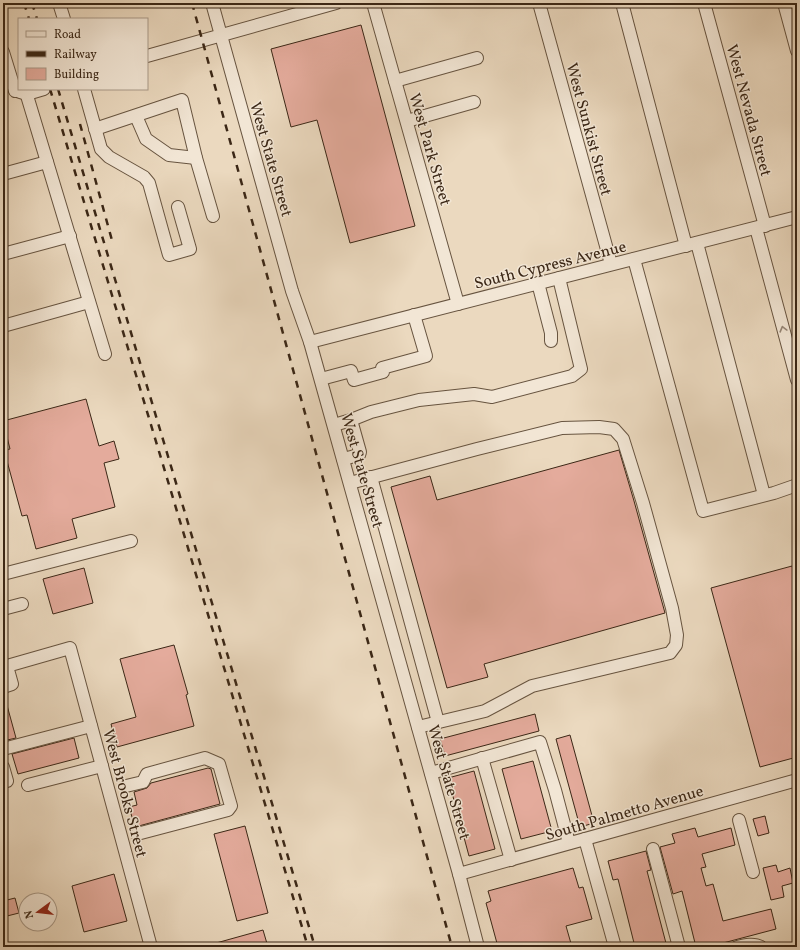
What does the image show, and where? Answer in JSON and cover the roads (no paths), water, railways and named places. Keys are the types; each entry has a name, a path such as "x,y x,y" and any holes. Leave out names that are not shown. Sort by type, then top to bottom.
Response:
{"street":[{"path":"59,3 64,18"},
{"name":"West State Street","path":"212,3 292,291 310,342 334,425 478,947"},
{"path":"148,56 336,3"},
{"name":"West Park Street","path":"373,3 458,304"},
{"name":"West Sunkist Street","path":"539,3 611,264"},
{"path":"622,3 764,495"},
{"name":"West Nevada Street","path":"704,3 761,227 797,380"},
{"path":"784,3 797,51"},
{"path":"3,52 47,162 105,354"},
{"path":"396,81 477,58"},
{"path":"18,91 31,90"},
{"path":"84,90 100,149 109,157 144,177 149,183 170,255 190,249 178,207"},
{"path":"95,129 182,100 196,158 213,216"},
{"path":"407,121 474,102"},
{"path":"136,116 146,139 169,155 196,158"},
{"path":"3,174 47,162"},
{"name":"South Cypress Avenue","path":"310,342 797,217"},
{"path":"3,254 70,236"},
{"path":"634,259 703,511 797,485"},
{"path":"334,425 371,412 419,400 474,394 492,397 572,376 581,369 559,278"},
{"path":"538,283 552,332 551,341"},
{"path":"3,326 89,302"},
{"path":"321,379 351,371 354,380 383,372 382,368 426,356 414,315"},
{"path":"343,459 359,455 360,452 351,420"},
{"path":"350,483 562,428 599,427 614,429 623,439 645,510 672,608 677,635 676,645 670,653 532,686 486,711 418,727"},
{"path":"371,477 438,722"},
{"path":"3,574 131,541"},
{"path":"384,607 405,602"},
{"path":"3,609 22,604"},
{"name":"West Brooks Street","path":"3,686 12,684 7,666 70,648 151,947"},
{"path":"3,749 91,726"},
{"path":"430,773 540,742 569,843"},
{"path":"126,786 143,782 147,774 205,758 219,764 231,806 228,810 138,834"},
{"path":"482,758 511,860"},
{"path":"28,785 102,766"},
{"path":"3,767 7,781 3,782"},
{"name":"South Palmetto Avenue","path":"459,874 797,780"},
{"path":"739,820 753,872"},
{"path":"585,839 615,947"},
{"path":"653,848 679,947"},
{"path":"737,947 758,945 761,947"}],"railway":[{"path":"24,3 29,18"},
{"path":"32,3 37,18"},
{"path":"192,3 452,947"},
{"path":"50,90 308,947"},
{"path":"58,90 315,947"},
{"path":"80,124 113,244"}]}
